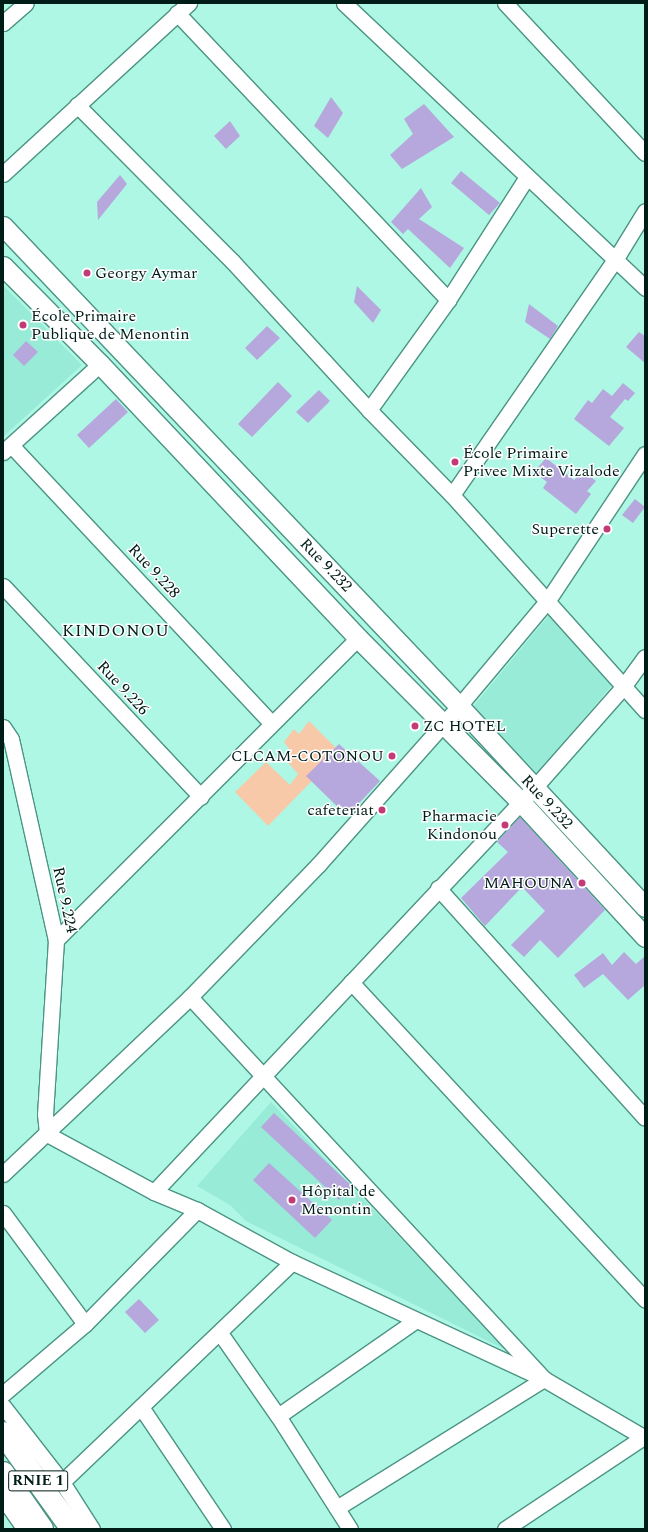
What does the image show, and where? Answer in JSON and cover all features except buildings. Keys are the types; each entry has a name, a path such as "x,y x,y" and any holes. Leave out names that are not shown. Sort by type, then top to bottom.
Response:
{"highway":[{"name":"RNIE 1","path":"3,1433 72,1529"},
{"name":"RNIE 1","path":"3,1473 42,1529"}],"street":[{"path":"3,24 26,3"},
{"path":"344,3 645,288"},
{"path":"505,3 645,153"},
{"path":"3,174 183,8 448,300"},
{"path":"77,105 233,262 369,410 452,495 548,600 645,710"},
{"path":"369,410 448,300 527,177"},
{"path":"452,495 616,260 645,211"},
{"name":"Rue 9.232","path":"3,226 459,706 645,908"},
{"name":"Rue 9.232","path":"3,266 100,364 358,638 520,801 645,937"},
{"path":"7,448 100,364"},
{"name":"Rue 9.228","path":"7,448 271,723"},
{"path":"3,1174 190,997 318,866 444,724 548,600 645,454"},
{"name":"Rue 9.226","path":"3,586 201,797"},
{"path":"56,940 201,797 271,723 358,638"},
{"path":"154,1192 438,888 534,788 623,686 645,657"},
{"name":"Rue 9.224","path":"3,727 11,739 56,940 45,1114 47,1134"},
{"path":"438,888 645,1118"},
{"path":"351,982 645,1300"},
{"path":"190,997 544,1378"},
{"path":"47,1134 154,1192 197,1210 292,1262 544,1378 644,1437 505,1529"},
{"path":"3,1394 85,1324 197,1210"},
{"path":"3,1213 85,1324"},
{"path":"62,1482 220,1333 292,1262"},
{"path":"278,1416 416,1320"},
{"path":"220,1333 278,1416 350,1529"},
{"path":"337,1508 544,1378"},
{"path":"3,1406 62,1482 92,1529"},
{"path":"141,1407 224,1529"},
{"path":"3,1498 25,1529"}],"shaded area":[{"name":"École Primaire Publique de Menontin","path":"3,285 82,365 3,437"},
{"path":"549,615 614,683 537,773 471,709"},
{"path":"309,721 340,752 268,826 235,792 266,762 290,785 298,774 285,759 290,750 284,742 294,729 299,734"},
{"path":"271,1102 508,1351 246,1221 230,1205 197,1186"}],"place":[{"name":"Georgy Aymar","path":"87,273"},
{"name":"École Primaire Publique de Menontin","path":"23,325"},
{"name":"École Primaire Privee Mixte Vizalode","path":"455,462"},
{"name":"Superette","path":"607,529"},
{"name":"ZC HOTEL","path":"415,726"},
{"name":"CLCAM-COTONOU","path":"392,756"},
{"name":"cafeteriat","path":"382,810"},
{"name":"Pharmacie Kindonou","path":"505,825"},
{"name":"MAHOUNA","path":"582,883"},
{"name":"Hôpital de Menontin","path":"292,1200"}],"district":[{"name":"KINDONOU","path":"116,632"}]}
